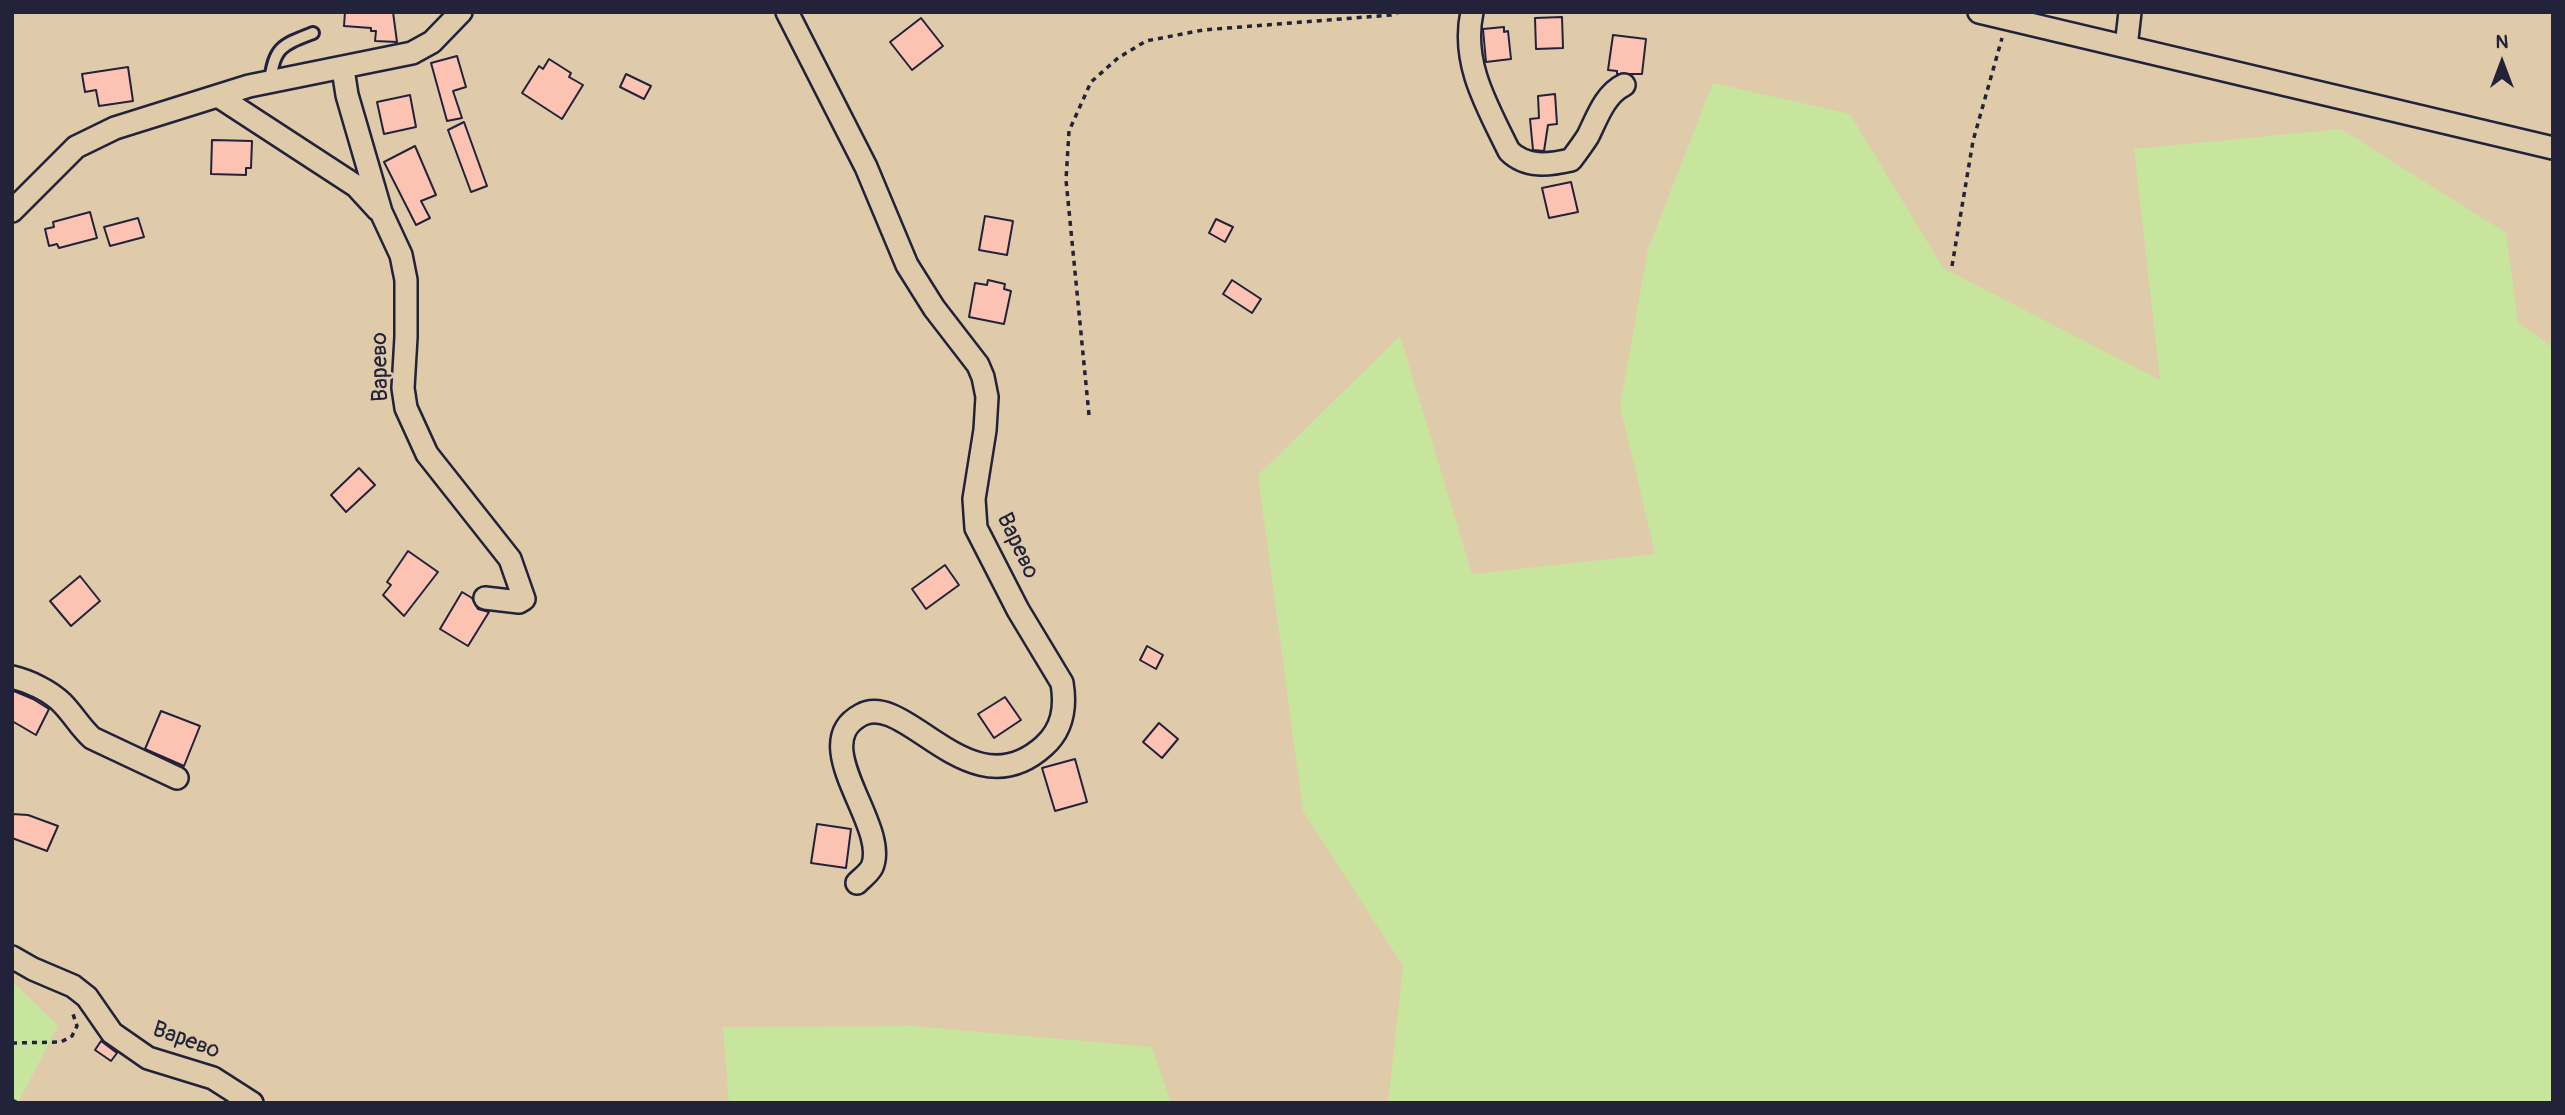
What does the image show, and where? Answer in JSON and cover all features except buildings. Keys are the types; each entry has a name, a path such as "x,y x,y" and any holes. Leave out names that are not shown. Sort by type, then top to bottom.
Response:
{"street":[{"path":"12,211 76,147 115,128 270,82 343,69 423,49 445,31 461,12"},
{"name":"Варево","path":"787,12 866,167 907,265 934,308 978,365 983,377 987,397 985,430 974,499 976,528 1018,610 1062,683 1064,695 1059,728 1050,740 1041,749 1009,764 974,764 885,712 866,712 852,721 844,736 844,761 849,783 868,823 874,853 872,867 857,883"},
{"path":"1472,12 1468,39 1476,82 1509,151 1517,159 1532,164 1571,160 1601,110 1616,89 1624,85"},
{"path":"1979,12 2553,148"},
{"path":"2126,47 2130,12"},
{"name":"Варево","path":"343,69 347,95 381,212 401,255 405,280 407,337 403,388 405,408 427,454 510,559 524,599 519,602 485,598"},
{"path":"218,96 356,186 381,212"},
{"path":"12,677 27,681 61,702 92,738 177,778"},
{"name":"Варево","path":"12,957 73,986 87,997 112,1033 148,1058 213,1078 251,1103"}],"lane":[{"path":"270,82 272,63 284,44 313,33"}],"path":[{"path":"1089,415 1066,180 1069,131 1091,82 1118,58 1146,41 1203,30 1391,15 1399,12"},
{"path":"1952,267 1973,141 2007,19"},
{"path":"12,1043 61,1042 72,1036 77,1026 74,1014 68,1010"},
{"path":"12,1100 18,1103"}],"green space":[{"path":"1713,83 1850,114 1943,268 2160,380 2134,149 2341,129 2506,233 2518,322 2553,348 2553,1103 1388,1103 1403,966 1303,811 1258,475 1400,336 1472,574 1655,554 1620,406 1648,249"},
{"path":"12,981 58,1026 18,1103 12,1103"},
{"path":"912,1026 1152,1047 1171,1103 729,1103 723,1027"}]}
